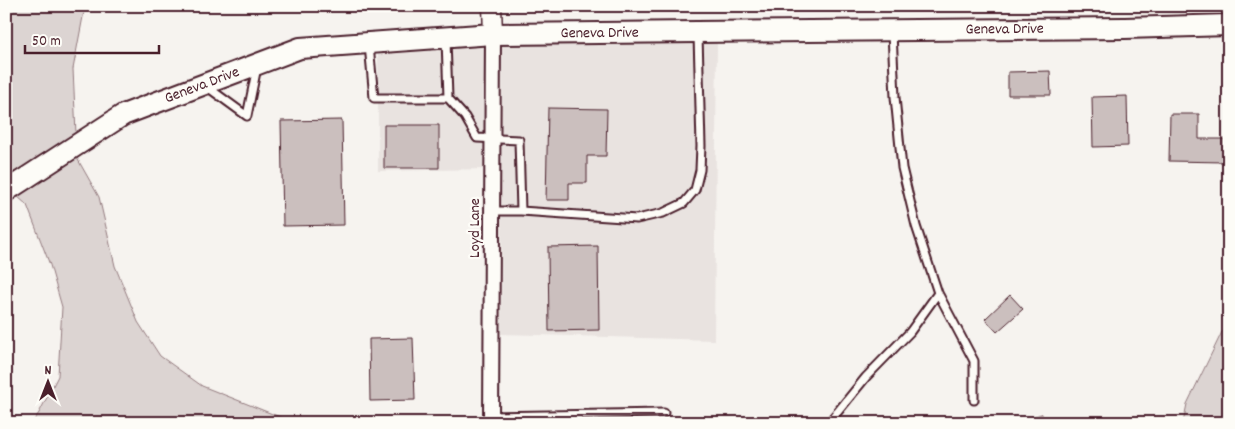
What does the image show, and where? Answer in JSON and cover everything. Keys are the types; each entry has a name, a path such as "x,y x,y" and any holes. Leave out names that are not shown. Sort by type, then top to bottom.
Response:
{"main road":[{"name":"Geneva Drive","path":"6,192 123,115 300,48 493,34 1229,25"}],"street":[{"path":"492,6 493,34"},
{"name":"Loyd Lane","path":"491,419 493,34"}],"lane":[{"path":"892,30 895,97 902,168 916,226 938,293 974,361 974,400"},
{"path":"493,211 520,210 637,219 663,213 684,203 695,190 700,170 698,32"},
{"path":"446,38 448,98 465,117 477,138 519,140 520,210"},
{"path":"369,43 374,98 448,98"},
{"path":"203,84 247,116 258,64"},
{"path":"831,420 866,377 910,332 938,293"},
{"path":"491,419 664,413"}],"shaded area":[{"path":"6,6 85,6 73,69 76,134 6,180"},
{"path":"717,42 714,340 501,334 502,45"},
{"path":"488,46 489,169 378,171 378,48"},
{"path":"77,158 99,197 115,266 138,322 160,356 202,386 295,423 32,423 58,376 62,307 50,265 27,205 17,196"},
{"path":"1229,328 1229,423 1183,423 1187,404 1222,332"}],"building":[{"path":"1050,71 1051,95 1008,95 1008,72"},
{"path":"1127,96 1128,146 1093,147 1092,97"},
{"path":"548,108 607,109 606,156 587,156 587,183 569,183 569,200 546,200"},
{"path":"1170,114 1199,114 1199,139 1224,139 1224,162 1169,161"},
{"path":"342,120 344,225 283,226 281,121"},
{"path":"384,125 439,125 439,168 384,168"},
{"path":"598,246 599,330 549,331 548,247"},
{"path":"1010,295 1023,309 997,332 985,319"},
{"path":"413,338 415,400 370,401 369,339"},
{"path":"1042,414 1044,423 1011,423"}]}
